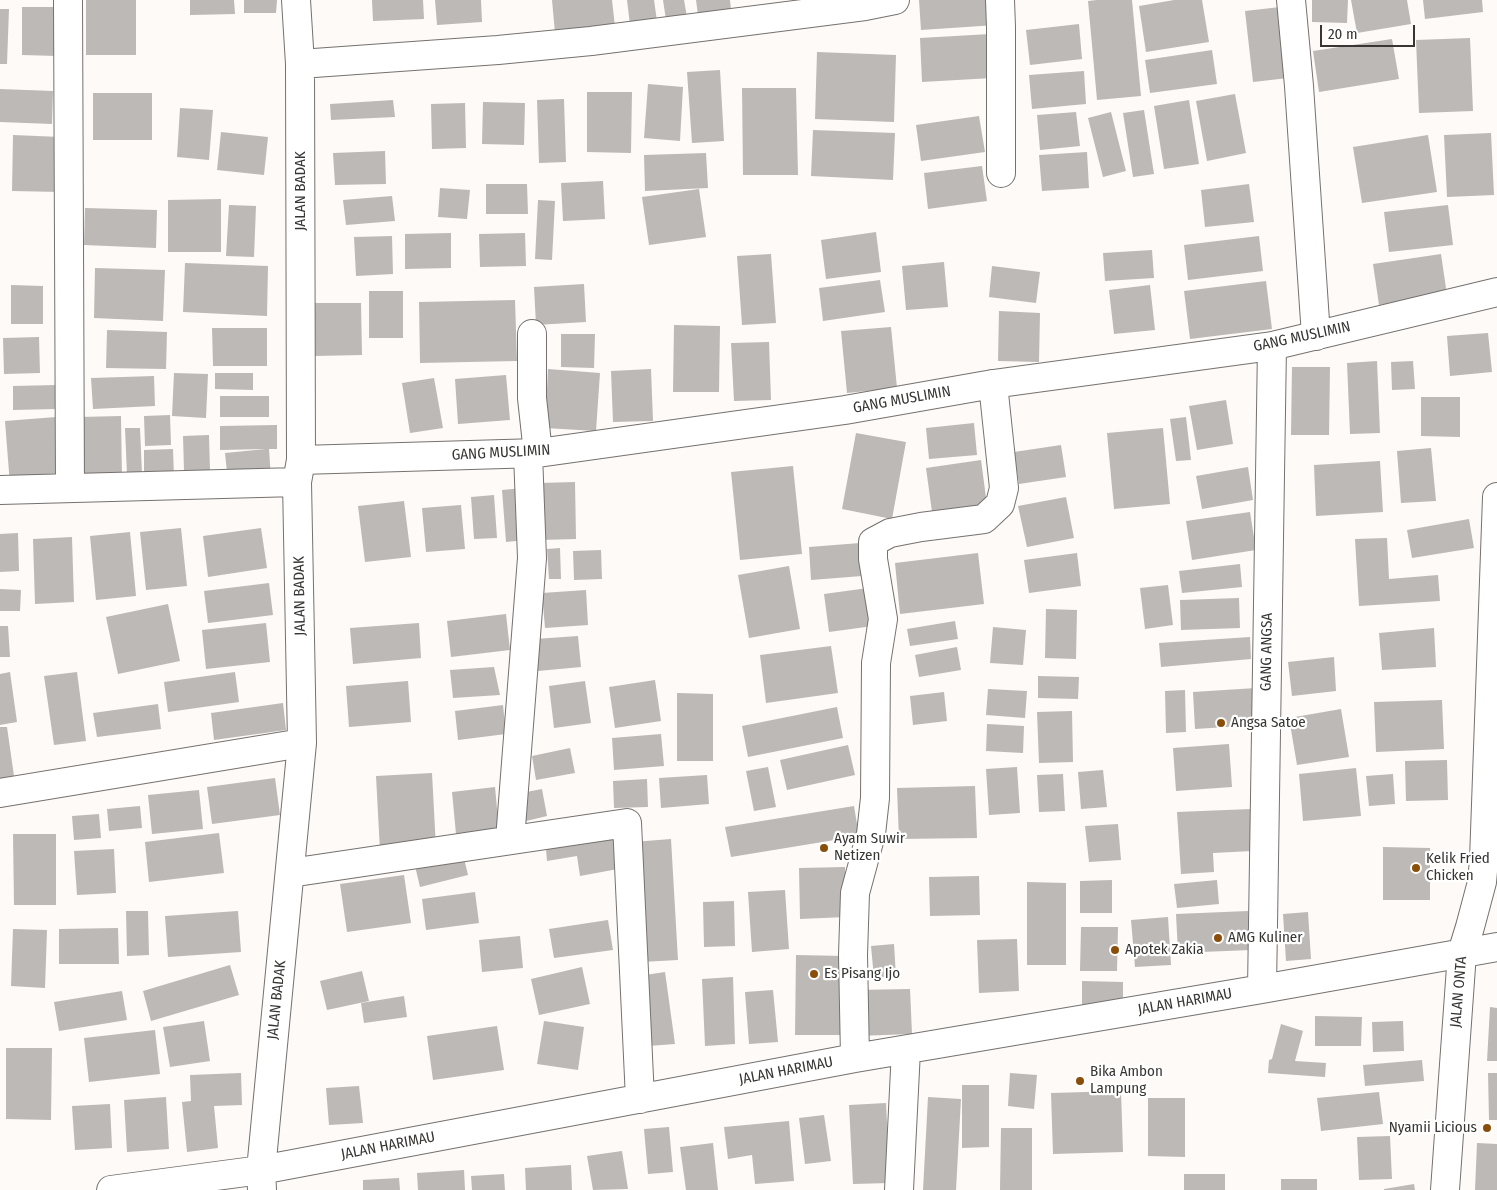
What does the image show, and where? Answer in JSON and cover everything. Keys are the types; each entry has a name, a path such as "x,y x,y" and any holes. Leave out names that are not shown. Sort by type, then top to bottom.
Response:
{"street":[{"path":"68,0 70,487"},
{"name":"JALAN BADAK","path":"261,1180 302,743 299,471 300,64 296,0"},
{"path":"300,64 498,50 591,41 865,6 895,0"},
{"path":"1000,0 1002,27 1001,173"},
{"path":"1291,0 1299,86 1316,336"},
{"name":"GANG MUSLIMIN","path":"0,490 70,487 533,453 845,410 994,384 1272,346 1497,292"},
{"path":"510,840 532,558 532,334"},
{"name":"GANG ANGSA","path":"1262,989 1272,346"},
{"path":"855,1058 853,954 855,893 871,834 875,798 876,663 882,619 873,559 873,542 890,533 984,519 1000,504 1004,488 994,384"},
{"name":"JALAN ONTA","path":"1445,1190 1462,953 1482,882 1484,860 1497,497"},
{"path":"0,793 302,743"},
{"path":"290,873 627,823 640,1099"},
{"name":"JALAN HARIMAU","path":"110,1190 261,1180 640,1099 855,1058 1497,947"},
{"path":"899,1190 906,1050"}],"building":[{"path":"86,0 136,0 136,55 86,55"},
{"path":"190,0 234,0 235,14 190,15"},
{"path":"244,0 277,0 276,13 244,13"},
{"path":"372,0 423,0 424,19 373,21"},
{"path":"435,0 481,0 482,22 437,25"},
{"path":"552,0 612,0 615,27 555,33"},
{"path":"627,0 654,0 657,21 630,25"},
{"path":"663,0 684,0 687,17 666,20"},
{"path":"696,0 730,0 731,10 698,15"},
{"path":"919,0 994,0 996,25 921,30"},
{"path":"1132,0 1141,96 1097,100 1088,1"},
{"path":"1174,0 1202,0 1209,42 1146,52 1139,6"},
{"path":"1312,0 1348,0 1347,23 1312,22"},
{"path":"1351,0 1407,0 1411,24 1357,33"},
{"path":"1423,0 1482,0 1483,12 1425,19"},
{"path":"1289,6 1297,77 1253,82 1245,11"},
{"path":"22,7 58,7 57,56 22,55"},
{"path":"0,9 9,9 7,64 0,64"},
{"path":"1079,24 1082,59 1030,65 1026,30"},
{"path":"990,34 992,78 922,82 920,38"},
{"path":"1470,38 1473,111 1419,113 1416,40"},
{"path":"1392,39 1399,79 1319,92 1313,51"},
{"path":"1212,50 1217,84 1150,93 1145,60"},
{"path":"817,52 896,55 894,122 815,119"},
{"path":"720,70 724,141 692,143 687,72"},
{"path":"1084,71 1086,104 1032,109 1029,75"},
{"path":"648,84 683,87 680,141 644,138"},
{"path":"742,88 796,88 798,175 743,175"},
{"path":"0,89 53,91 52,124 0,122"},
{"path":"587,92 632,92 631,153 587,152"},
{"path":"93,93 152,93 152,140 93,140"},
{"path":"1235,94 1246,153 1207,161 1196,101"},
{"path":"564,99 566,162 539,163 537,100"},
{"path":"393,100 395,117 331,120 330,104"},
{"path":"1189,100 1199,164 1164,169 1154,106"},
{"path":"483,102 525,103 524,145 482,144"},
{"path":"465,103 466,148 432,149 431,104"},
{"path":"180,108 213,110 209,160 177,157"},
{"path":"1144,110 1154,174 1133,177 1123,113"},
{"path":"1076,112 1080,146 1040,150 1037,115"},
{"path":"1111,112 1126,171 1103,177 1088,118"},
{"path":"979,116 985,152 921,161 916,125"},
{"path":"813,130 895,133 893,180 811,176"},
{"path":"221,132 268,137 264,175 217,170"},
{"path":"1491,133 1494,195 1447,197 1444,135"},
{"path":"13,135 61,137 60,192 12,191"},
{"path":"1428,135 1437,192 1362,203 1353,147"},
{"path":"385,151 386,184 335,185 333,153"},
{"path":"1087,152 1089,188 1042,191 1039,155"},
{"path":"706,153 708,188 645,191 644,155"},
{"path":"982,166 987,201 928,209 924,173"},
{"path":"603,181 605,219 563,221 561,183"},
{"path":"486,184 527,184 528,214 486,214"},
{"path":"1249,184 1254,222 1205,227 1201,190"},
{"path":"440,188 470,190 467,219 438,217"},
{"path":"699,189 706,237 649,245 642,197"},
{"path":"392,196 395,221 346,225 343,200"},
{"path":"221,199 221,252 168,252 168,200"},
{"path":"538,200 555,201 552,260 535,259"},
{"path":"229,205 256,206 254,257 226,256"},
{"path":"1448,205 1453,245 1389,252 1384,212"},
{"path":"85,208 157,210 156,248 84,245"},
{"path":"876,232 881,272 826,279 821,240"},
{"path":"451,233 451,268 405,269 405,234"},
{"path":"525,233 526,266 480,267 479,234"},
{"path":"392,236 393,274 356,276 354,237"},
{"path":"1259,236 1263,271 1188,280 1184,245"},
{"path":"1152,250 1154,278 1105,281 1103,253"},
{"path":"771,254 776,323 742,325 737,256"},
{"path":"1441,254 1447,295 1379,305 1373,264"},
{"path":"944,262 948,307 906,310 902,266"},
{"path":"185,263 268,266 267,316 183,312"},
{"path":"992,266 1040,272 1036,303 989,297"},
{"path":"95,268 165,270 163,321 94,318"},
{"path":"880,280 885,312 823,321 819,288"},
{"path":"1266,281 1272,329 1190,339 1184,291"},
{"path":"584,284 586,322 536,325 534,287"},
{"path":"11,285 43,286 43,324 11,324"},
{"path":"1150,285 1155,330 1114,334 1109,290"},
{"path":"369,291 403,291 403,338 369,338"},
{"path":"515,300 517,361 420,363 419,302"},
{"path":"315,303 361,303 362,355 315,356"},
{"path":"999,311 1040,313 1039,362 998,361"},
{"path":"674,325 720,326 719,392 673,392"},
{"path":"891,327 897,388 847,393 841,331"},
{"path":"212,328 267,328 267,366 213,366"},
{"path":"107,330 167,332 166,369 106,368"},
{"path":"1488,333 1492,372 1450,376 1447,336"},
{"path":"561,334 595,334 594,368 561,367"},
{"path":"39,337 40,373 4,374 3,338"},
{"path":"769,342 771,400 734,401 731,343"},
{"path":"1377,361 1380,433 1350,434 1347,363"},
{"path":"1413,361 1415,389 1392,390 1391,362"},
{"path":"1292,367 1330,367 1329,435 1291,435"},
{"path":"548,369 600,373 596,431 545,428"},
{"path":"651,369 653,421 613,422 611,371"},
{"path":"174,373 208,374 206,418 172,416"},
{"path":"215,373 253,373 253,390 215,389"},
{"path":"506,375 510,420 458,424 455,379"},
{"path":"154,376 155,406 93,409 91,378"},
{"path":"434,378 443,428 410,433 402,383"},
{"path":"56,385 56,409 13,410 13,386"},
{"path":"220,396 269,396 269,417 220,417"},
{"path":"1421,397 1460,397 1460,437 1421,436"},
{"path":"1226,400 1233,444 1197,450 1189,406"},
{"path":"170,415 171,445 145,446 144,416"},
{"path":"121,416 122,479 82,481 79,417"},
{"path":"56,417 60,481 10,485 5,421"},
{"path":"1186,417 1191,460 1176,461 1170,419"},
{"path":"974,423 977,455 929,459 926,428"},
{"path":"277,425 277,449 269,449 271,478 228,482 225,453 266,449 220,450 220,426"},
{"path":"125,428 140,428 142,474 127,475"},
{"path":"1163,428 1170,504 1114,509 1107,433"},
{"path":"856,433 906,442 892,519 842,509"},
{"path":"209,435 210,471 184,471 183,436"},
{"path":"1061,445 1066,477 1019,484 1014,452"},
{"path":"1431,448 1436,501 1401,503 1397,451"},
{"path":"173,449 174,478 144,479 144,450"},
{"path":"981,460 987,505 932,512 926,468"},
{"path":"1380,461 1383,512 1316,516 1314,465"},
{"path":"793,466 802,554 740,560 731,472"},
{"path":"1248,467 1253,500 1202,509 1196,476"},
{"path":"575,482 576,539 541,540 539,483"},
{"path":"523,488 526,540 506,542 502,490"},
{"path":"494,495 497,538 474,539 471,497"},
{"path":"1066,497 1074,538 1027,547 1018,506"},
{"path":"404,501 411,557 365,562 358,506"},
{"path":"461,505 465,549 426,552 422,508"},
{"path":"1250,512 1256,550 1192,560 1186,521"},
{"path":"1469,519 1474,548 1412,558 1407,530"},
{"path":"181,528 187,586 146,590 140,532"},
{"path":"261,528 267,568 208,577 203,536"},
{"path":"130,532 136,596 96,600 90,536"},
{"path":"18,533 19,571 0,572 0,534"},
{"path":"72,537 74,602 35,604 33,539"},
{"path":"1387,538 1389,579 1438,575 1440,601 1359,606 1355,539"},
{"path":"860,543 862,576 811,580 809,547"},
{"path":"560,548 561,579 549,579 547,549"},
{"path":"601,550 602,579 574,580 573,551"},
{"path":"978,553 984,604 900,614 895,563"},
{"path":"1077,553 1081,586 1029,593 1024,560"},
{"path":"1240,564 1242,587 1182,593 1179,571"},
{"path":"789,566 800,629 749,638 738,575"},
{"path":"269,583 273,615 208,623 204,591"},
{"path":"1168,585 1173,625 1145,629 1140,588"},
{"path":"868,588 873,626 829,632 824,594"},
{"path":"0,589 21,590 20,611 0,611"},
{"path":"586,590 588,625 545,628 542,593"},
{"path":"1239,598 1240,628 1181,630 1180,600"},
{"path":"168,604 180,661 118,674 106,617"},
{"path":"1046,609 1077,610 1076,659 1045,658"},
{"path":"506,614 510,650 451,657 447,621"},
{"path":"955,621 958,639 910,646 907,629"},
{"path":"266,623 270,662 206,669 202,630"},
{"path":"419,623 421,658 353,664 350,628"},
{"path":"0,626 8,626 10,657 0,657"},
{"path":"993,627 1026,630 1023,665 990,663"},
{"path":"1434,628 1436,667 1382,670 1379,633"},
{"path":"578,636 581,667 538,671 535,639"},
{"path":"1250,637 1251,659 1161,667 1159,643"},
{"path":"831,646 838,693 766,703 760,655"},
{"path":"957,647 961,670 919,677 915,655"},
{"path":"1334,657 1336,691 1292,696 1288,662"},
{"path":"494,667 500,695 453,698 450,670"},
{"path":"10,672 17,722 0,725 0,674"},
{"path":"77,672 86,741 54,745 44,676"},
{"path":"235,672 239,702 168,712 164,682"},
{"path":"1038,676 1079,677 1078,699 1038,698"},
{"path":"655,680 661,721 615,728 609,687"},
{"path":"408,681 411,722 349,727 346,686"},
{"path":"585,681 591,723 554,728 549,686"},
{"path":"1256,688 1258,725 1195,729 1193,692"},
{"path":"988,689 1027,691 1025,718 986,715"},
{"path":"1185,690 1186,732 1166,733 1165,691"},
{"path":"944,692 947,721 913,725 910,696"},
{"path":"677,693 713,694 713,761 677,761"},
{"path":"1442,700 1444,749 1376,752 1374,702"},
{"path":"283,703 286,730 214,740 211,713"},
{"path":"158,704 161,729 97,737 93,713"},
{"path":"503,705 506,734 458,740 455,711"},
{"path":"837,707 843,738 748,757 742,726"},
{"path":"1341,709 1349,757 1297,765 1289,718"},
{"path":"1072,711 1073,762 1039,763 1037,712"},
{"path":"987,724 1024,726 1023,753 986,751"},
{"path":"0,727 7,727 15,783 0,785"},
{"path":"661,734 664,766 614,770 612,738"},
{"path":"1229,744 1232,787 1176,791 1173,748"},
{"path":"848,745 855,775 787,790 780,760"},
{"path":"570,748 575,773 536,780 532,756"},
{"path":"1447,760 1448,800 1406,801 1405,761"},
{"path":"768,767 776,807 754,811 746,771"},
{"path":"1017,767 1020,813 989,815 986,769"},
{"path":"1356,768 1361,816 1303,821 1299,774"},
{"path":"1103,770 1107,807 1081,809 1078,772"},
{"path":"432,773 436,848 380,851 376,776"},
{"path":"1063,774 1065,811 1039,812 1037,775"},
{"path":"1393,774 1395,804 1369,806 1366,776"},
{"path":"707,775 709,804 661,808 659,778"},
{"path":"275,778 280,815 212,824 207,787"},
{"path":"647,779 648,807 614,808 613,781"},
{"path":"975,786 977,838 899,839 897,788"},
{"path":"495,787 499,830 456,834 452,792"},
{"path":"542,789 547,816 522,822 516,794"},
{"path":"199,790 203,829 152,834 148,795"},
{"path":"140,806 142,828 109,831 107,809"},
{"path":"854,806 859,836 731,857 725,827"},
{"path":"1251,809 1252,851 1213,853 1214,872 1181,874 1177,812"},
{"path":"99,814 101,838 74,840 72,816"},
{"path":"1118,824 1121,860 1089,862 1085,826"},
{"path":"219,833 224,873 149,882 145,842"},
{"path":"13,834 56,834 56,905 14,905"},
{"path":"617,837 618,869 580,876 577,856 547,861 546,849"},
{"path":"671,839 678,960 641,962 633,842"},
{"path":"1383,847 1430,848 1430,900 1383,900"},
{"path":"114,849 116,893 77,895 74,851"},
{"path":"463,854 468,875 420,887 415,866"},
{"path":"845,867 846,917 800,919 799,868"},
{"path":"404,875 411,923 347,932 340,884"},
{"path":"979,876 980,915 930,916 929,877"},
{"path":"1112,880 1112,913 1080,913 1080,881"},
{"path":"1217,880 1219,904 1177,908 1174,884"},
{"path":"1027,882 1066,883 1066,965 1027,965"},
{"path":"785,890 789,949 752,952 748,892"},
{"path":"475,892 479,923 426,930 422,899"},
{"path":"734,901 735,946 704,947 703,902"},
{"path":"126,911 148,911 149,955 127,956"},
{"path":"238,911 241,952 168,957 165,916"},
{"path":"1248,911 1250,950 1178,953 1176,914"},
{"path":"1308,912 1311,959 1286,961 1283,914"},
{"path":"1168,917 1171,965 1135,967 1131,920"},
{"path":"608,920 613,950 554,958 549,929"},
{"path":"1081,927 1118,927 1117,971 1080,971"},
{"path":"118,928 119,964 59,964 59,929"},
{"path":"13,929 47,930 45,988 11,986"},
{"path":"520,936 523,968 482,972 479,940"},
{"path":"1017,939 1019,991 979,993 977,940"},
{"path":"894,944 896,976 874,978 871,946"},
{"path":"796,955 844,956 843,1035 795,1035"},
{"path":"230,965 239,995 151,1021 143,991"},
{"path":"582,967 590,1004 539,1015 531,979"},
{"path":"362,971 369,1001 327,1010 320,981"},
{"path":"665,972 675,1044 648,1046 645,975"},
{"path":"733,977 735,1044 705,1046 702,979"},
{"path":"1082,981 1123,982 1123,1008 1082,1007"},
{"path":"910,989 912,1034 857,1036 855,990"},
{"path":"773,990 778,1042 749,1044 745,992"},
{"path":"122,991 127,1020 59,1031 54,1002"},
{"path":"404,996 407,1017 364,1023 361,1003"},
{"path":"1490,1007 1497,1008 1497,1061 1487,1061"},
{"path":"1315,1016 1362,1017 1361,1046 1315,1046"},
{"path":"204,1021 210,1061 170,1067 163,1027"},
{"path":"544,1021 584,1027 578,1070 537,1064"},
{"path":"1403,1021 1404,1051 1373,1052 1372,1022"},
{"path":"1281,1024 1303,1031 1295,1061 1326,1063 1325,1077 1268,1073 1269,1060 1272,1059"},
{"path":"497,1026 504,1070 433,1080 427,1036"},
{"path":"155,1030 160,1074 89,1082 84,1038"},
{"path":"6,1048 52,1048 51,1120 6,1119"},
{"path":"1422,1060 1424,1081 1365,1086 1363,1065"},
{"path":"241,1073 242,1105 214,1106 218,1148 187,1152 182,1102 191,1101 190,1075"},
{"path":"1010,1073 1037,1075 1034,1109 1008,1106"},
{"path":"1488,1073 1497,1073 1497,1120 1489,1120"},
{"path":"962,1085 989,1085 989,1147 962,1148"},
{"path":"359,1086 363,1123 329,1125 326,1088"},
{"path":"1121,1091 1123,1152 1053,1154 1051,1093"},
{"path":"1379,1092 1383,1124 1321,1131 1317,1098"},
{"path":"166,1097 169,1149 127,1152 124,1100"},
{"path":"928,1097 961,1099 956,1190 923,1190"},
{"path":"1148,1098 1185,1098 1185,1157 1148,1156"},
{"path":"886,1103 890,1183 853,1184 849,1105"},
{"path":"110,1104 112,1148 75,1150 72,1106"},
{"path":"824,1115 831,1161 805,1164 799,1118"},
{"path":"789,1121 794,1181 755,1184 752,1155 728,1159 724,1127"},
{"path":"669,1127 673,1172 648,1174 644,1129"},
{"path":"1001,1128 1032,1128 1032,1190 1000,1190"},
{"path":"1390,1136 1392,1179 1359,1180 1357,1137"},
{"path":"713,1143 718,1190 686,1190 680,1147"},
{"path":"1477,1143 1497,1144 1497,1190 1475,1190"},
{"path":"622,1151 628,1189 593,1190 587,1156"},
{"path":"571,1165 572,1190 526,1190 525,1168"},
{"path":"464,1170 465,1190 418,1190 417,1173"},
{"path":"504,1174 505,1190 472,1190 471,1176"},
{"path":"1184,1174 1225,1174 1225,1190 1184,1190"},
{"path":"399,1178 400,1190 363,1190 363,1180"},
{"path":"1281,1179 1317,1179 1317,1190 1281,1190"},
{"path":"1414,1184 1415,1190 1384,1190 1384,1189"}],"place":[{"name":"Angsa Satoe","path":"1221,723"},
{"name":"Ayam Suwir Netizen","path":"824,848"},
{"name":"Kelik Fried Chicken","path":"1416,868"},
{"name":"AMG Kuliner","path":"1218,938"},
{"name":"Apotek Zakia","path":"1115,950"},
{"name":"Es Pisang Ijo","path":"814,974"},
{"name":"Bika Ambon Lampung","path":"1080,1081"},
{"name":"Nyamii Licious","path":"1487,1128"}]}
